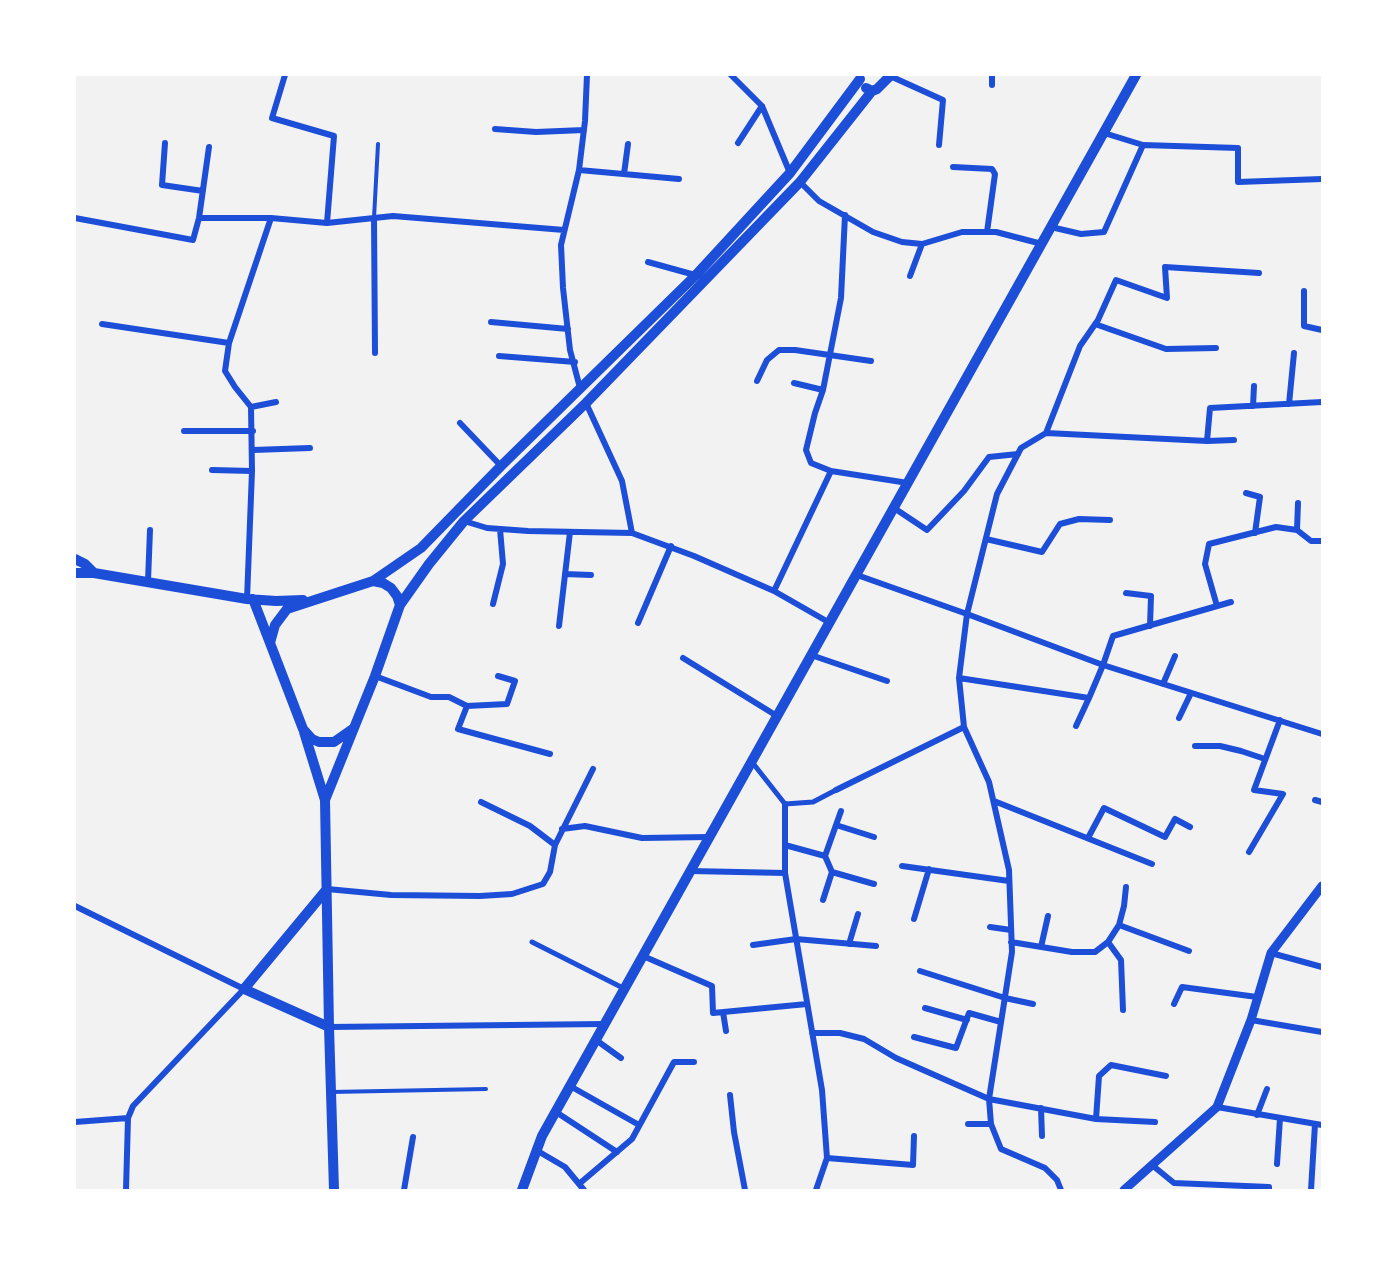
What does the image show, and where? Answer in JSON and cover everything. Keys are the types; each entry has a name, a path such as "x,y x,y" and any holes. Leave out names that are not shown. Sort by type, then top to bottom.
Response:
{"main road":[{"path":"325,800 375,676 400,605 429,564 464,521 586,403 800,182 872,91 882,86 891,75"},
{"path":"522,1190 536,1150 570,1086 1136,75"},
{"path":"860,77 862,84 872,91"},
{"path":"270,643 275,625 287,609 373,581 421,548 501,466 696,275 790,173 860,77"},
{"path":"534,434 543,445"},
{"path":"75,559 85,564 94,573"},
{"path":"75,573 94,573 148,581 250,599 276,601 316,599"},
{"path":"373,581 391,588 400,605"},
{"path":"250,599 270,643 303,729 325,800 334,1190"},
{"path":"303,729 312,739 319,742 334,742 354,728"},
{"path":"327,889 244,989 329,1028"}],"street":[{"path":"285,75 272,118 334,136 327,223"},
{"path":"580,388 570,350 561,244 579,170 587,75"},
{"path":"731,75 762,106 790,173"},
{"path":"891,75 943,100 939,145"},
{"path":"992,75 992,86"},
{"path":"738,143 762,106"},
{"path":"495,129 536,132 584,130"},
{"path":"1104,133 1143,145 1238,148 1238,182 1322,179"},
{"path":"165,144 162,185 203,191"},
{"path":"624,174 628,144"},
{"path":"1051,226 1081,234 1104,231 1143,145"},
{"path":"75,218 193,240 199,218 208,147"},
{"path":"954,167 992,169 995,174 987,232"},
{"path":"579,170 678,179"},
{"path":"800,182 819,201 873,232 902,242 922,244 962,232 996,232 1042,244"},
{"path":"845,215 841,298 823,390 806,450 811,463 831,471 908,483"},
{"path":"199,218 272,218 327,223 393,216 564,230"},
{"path":"250,599 253,450 251,407 225,371 229,343 272,218"},
{"path":"374,218 375,352"},
{"path":"910,276 922,244"},
{"path":"648,262 696,275"},
{"path":"1046,433 1080,346 1095,324 1116,280 1167,298 1165,267 1259,273"},
{"path":"1304,291 1304,326 1322,330"},
{"path":"491,322 568,329"},
{"path":"102,324 229,343"},
{"path":"1095,324 1166,349 1216,348"},
{"path":"757,381 767,360 779,350 795,350 871,361"},
{"path":"1289,404 1294,353"},
{"path":"500,356 575,362"},
{"path":"794,383 823,390"},
{"path":"1253,406 1254,386"},
{"path":"251,407 276,402"},
{"path":"1207,441 1210,408 1322,402"},
{"path":"586,403 622,482 632,533"},
{"path":"460,423 501,466"},
{"path":"184,431 253,431"},
{"path":"1060,1190 1057,1180 1045,1168 1001,1149 991,1124 989,1098 1012,952 1009,870 989,782 964,727 959,678 967,614 997,494 1021,448 1046,433 1207,441 1234,440"},
{"path":"253,450 310,448"},
{"path":"894,508 927,530 964,491 989,457 1018,454"},
{"path":"212,470 252,471"},
{"path":"774,591 831,471"},
{"path":"1246,493 1260,497 1255,532"},
{"path":"1297,530 1298,503"},
{"path":"986,539 1042,552 1060,524 1079,519 1110,520"},
{"path":"464,521 487,528 500,529 632,533 671,546 774,591 830,622"},
{"path":"1217,606 1205,564 1209,544 1276,527 1297,530 1311,541 1322,541"},
{"path":"493,604 503,564 500,529"},
{"path":"148,581 150,530"},
{"path":"560,626 570,532"},
{"path":"638,623 671,546"},
{"path":"565,574 591,575"},
{"path":"856,575 1103,665 1322,734"},
{"path":"1126,593 1151,596 1150,626"},
{"path":"1076,726 1113,636 1231,602"},
{"path":"812,655 887,681"},
{"path":"1163,684 1175,656"},
{"path":"682,658 777,716"},
{"path":"375,676 431,697 449,697 467,706 507,704 515,681 498,676"},
{"path":"959,678 1089,698"},
{"path":"1179,718 1191,693"},
{"path":"467,706 458,729 550,754"},
{"path":"1249,852 1283,794 1254,790 1280,720"},
{"path":"786,804 813,802 964,727"},
{"path":"1195,746 1220,746 1265,759"},
{"path":"752,762 786,804 785,873 822,1090 826,1158 816,1190"},
{"path":"327,889 391,895 480,896 512,894 543,884 550,872 555,845 593,769"},
{"path":"994,801 1152,864"},
{"path":"481,802 530,826 555,845"},
{"path":"1088,838 1104,808 1165,837 1175,819 1190,827"},
{"path":"823,900 832,872 825,856 841,811"},
{"path":"836,825 874,837"},
{"path":"562,829 585,826 642,838 710,837"},
{"path":"785,845 825,856"},
{"path":"902,866 1009,880"},
{"path":"914,919 929,869"},
{"path":"691,871 785,873"},
{"path":"832,872 873,884"},
{"path":"1124,1190 1217,1107 1251,1020 1271,953 1322,886"},
{"path":"1011,942 1072,952 1095,952 1108,942 1119,926 1126,887"},
{"path":"75,906 244,989 133,1106 128,1118 126,1190"},
{"path":"849,944 858,914"},
{"path":"1041,947 1048,916"},
{"path":"1119,926 1189,951"},
{"path":"990,927 1011,930"},
{"path":"753,945 796,939 876,946"},
{"path":"532,942 625,989"},
{"path":"1108,942 1121,960 1123,1010"},
{"path":"1271,953 1322,967"},
{"path":"643,956 712,986 713,1013 807,1004"},
{"path":"920,971 1005,998 1033,1004"},
{"path":"1174,1004 1182,987 1257,997"},
{"path":"925,1008 967,1020"},
{"path":"723,1012 726,1031"},
{"path":"914,1037 956,1048 969,1013 1001,1022"},
{"path":"1251,1020 1322,1032"},
{"path":"329,1028 605,1024"},
{"path":"812,1033 840,1033 864,1039 897,1058 989,1098 1096,1119 1155,1122"},
{"path":"596,1040 621,1058"},
{"path":"579,1184 632,1139 674,1062 694,1062"},
{"path":"1096,1119 1099,1076 1111,1065 1166,1076"},
{"path":"570,1086 639,1125"},
{"path":"1257,1115 1267,1089"},
{"path":"730,1095 734,1132 745,1190"},
{"path":"1217,1107 1318,1125 1311,1190"},
{"path":"1041,1108 1042,1136"},
{"path":"556,1112 617,1152"},
{"path":"75,1122 128,1118"},
{"path":"1277,1164 1280,1118"},
{"path":"968,1124 991,1124"},
{"path":"826,1158 913,1165 914,1136"},
{"path":"404,1190 413,1137"},
{"path":"536,1150 565,1167 584,1190"},
{"path":"1152,1166 1174,1183 1269,1188"},
{"path":"1171,1190 1174,1183"}],"lane":[{"path":"374,218 378,144"},
{"path":"331,1092 486,1089"}]}
